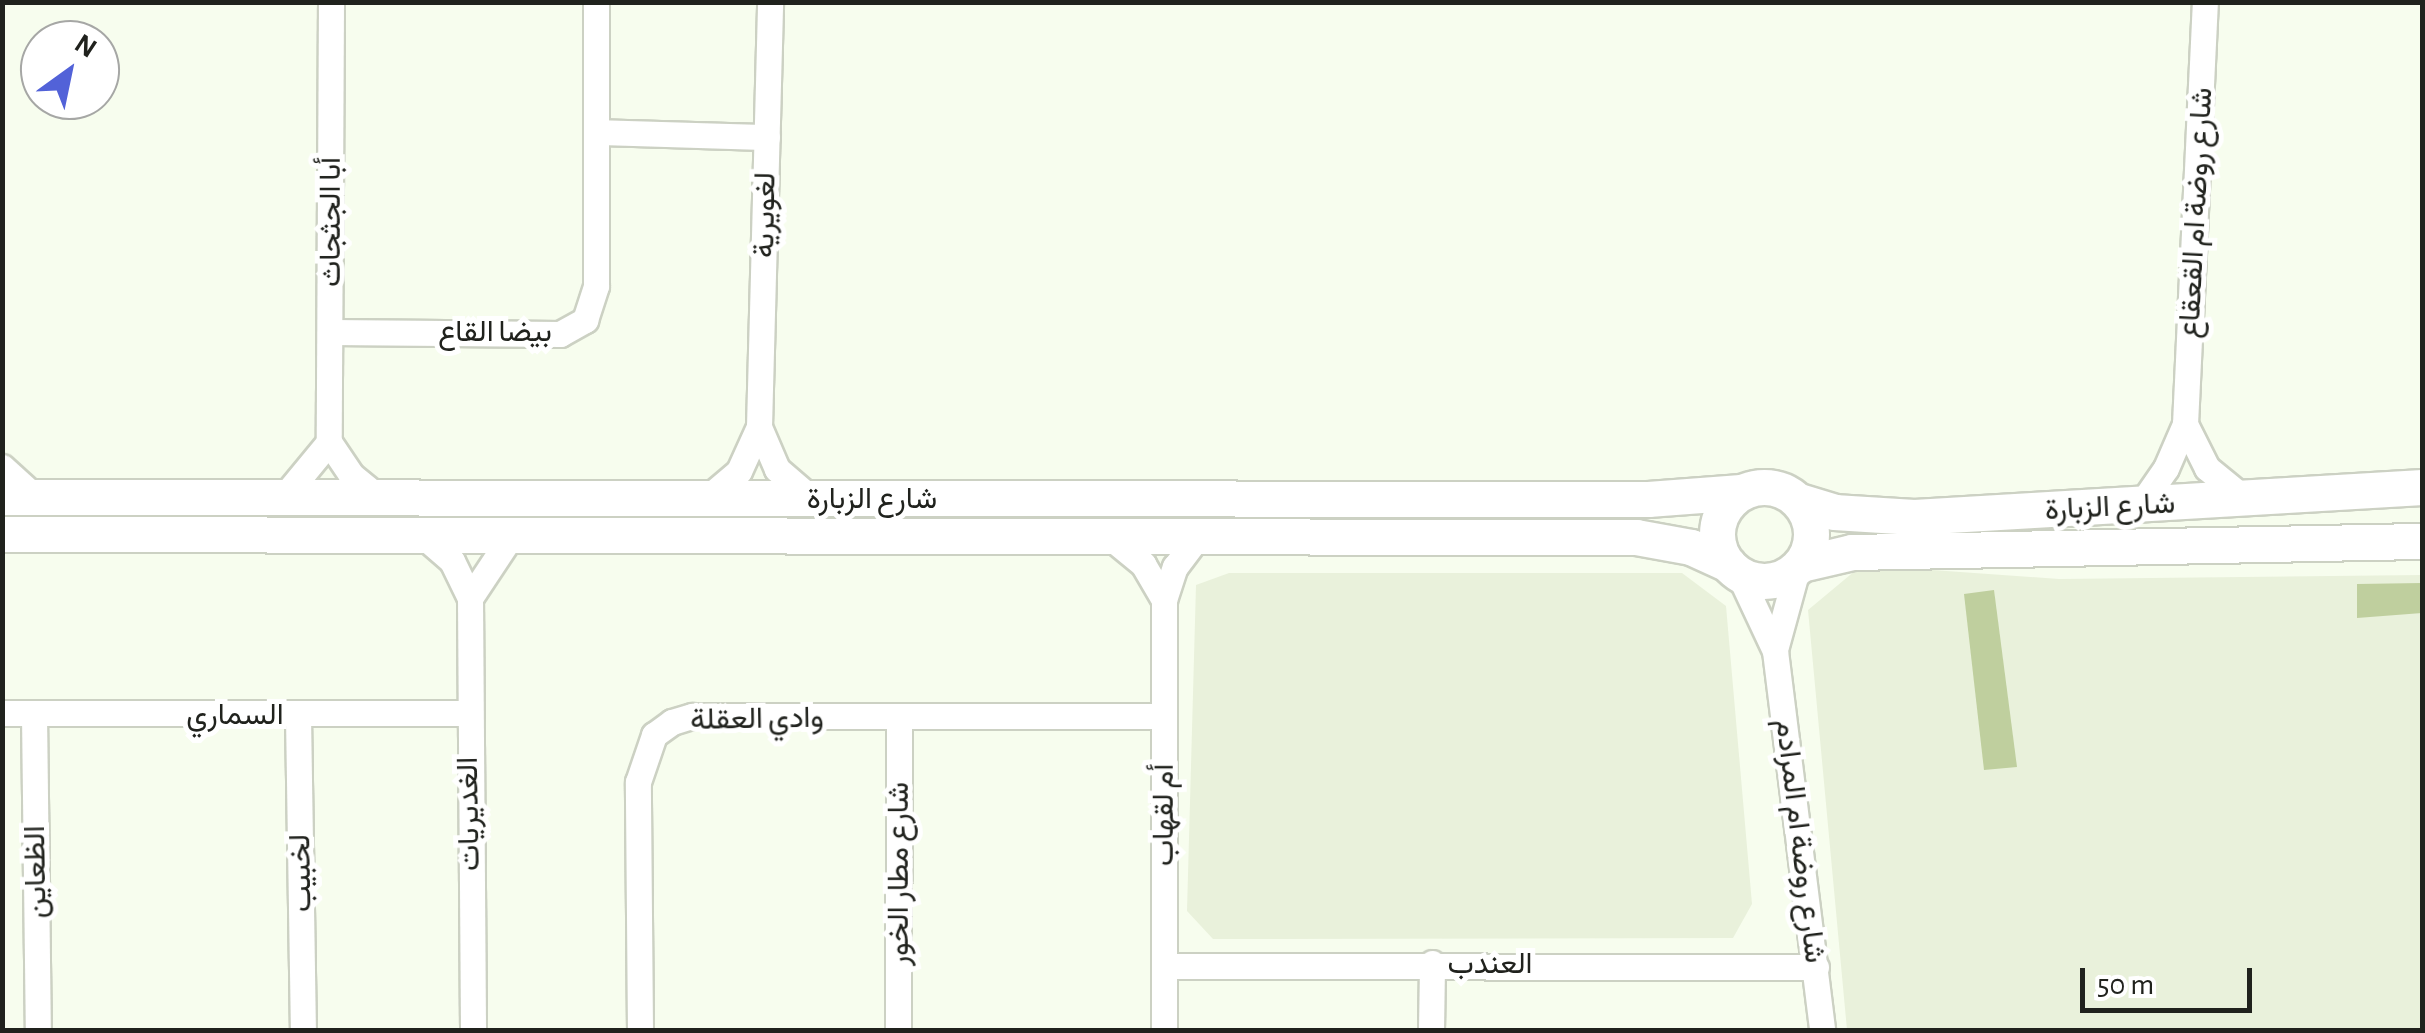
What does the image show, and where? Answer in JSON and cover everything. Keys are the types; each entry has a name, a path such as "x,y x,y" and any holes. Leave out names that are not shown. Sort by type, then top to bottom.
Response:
{"street":[{"name":"أبا الجثجاث","path":"328,442 332,2"},
{"name":"بيضا القاع","path":"330,332 560,334 574,329 594,305 596,2"},
{"name":"لغويرية","path":"706,499 738,471 759,427 770,2"},
{"name":"شارع روضة ام القعقاع","path":"2138,507 2166,468 2185,424 2205,2"},
{"path":"597,132 766,137"},
{"path":"2185,424 2208,468 2245,499"},
{"name":"لغويرية","path":"759,427 778,469 812,499"},
{"path":"282,499 328,442 351,475 382,500"},
{"path":"2,467 18,496"},
{"path":"1765,486 1800,501 1812,540 1799,567 1768,582 1733,569 1717,525 1740,492 1765,486"},
{"name":"شارع الزبارة","path":"1800,501 1887,517 2138,507 2422,487"},
{"name":"شارع الزبارة","path":"18,496 382,500 1648,498 1740,492"},
{"path":"2357,542 2422,527"},
{"path":"470,598 513,533"},
{"name":"شارع الزبارة","path":"2,534 1636,537 1691,547 1733,569"},
{"path":"421,534 452,561 470,598"},
{"path":"1110,537 1143,564 1164,600"},
{"name":"أم لقهاب","path":"1164,1030 1164,600 1175,567 1197,538"},
{"name":"شارع الزبارة","path":"1799,567 1887,550 2422,541"},
{"name":"شارع روضة ام المرادم","path":"1775,652 1799,567"},
{"name":"شارع روضة ام المرادم","path":"1733,569 1775,652 1822,1030"},
{"name":"الغديريات","path":"470,598 472,1030"},
{"name":"السماري","path":"2,713 468,713"},
{"name":"الظعاين","path":"34,714 38,1030"},
{"name":"لخبيب","path":"298,716 303,1030"},
{"name":"وادي العقلة","path":"640,1030 638,782 654,735 692,716 1164,716"},
{"name":"شارع مطار الخور","path":"898,1030 899,717"},
{"path":"1431,1030 1432,964"},
{"name":"العندب","path":"1164,966 1816,966"}],"shaded area":[{"path":"1862,565 2059,579 2422,575 2422,1030 1847,1030 1808,610"},
{"path":"1229,573 1682,573 1726,606 1752,904 1733,938 1213,939 1187,911 1196,585"}],"green space":[{"path":"2422,583 2422,613 2357,618 2357,584"},
{"path":"1994,590 2017,767 1984,770 1964,594"}]}
